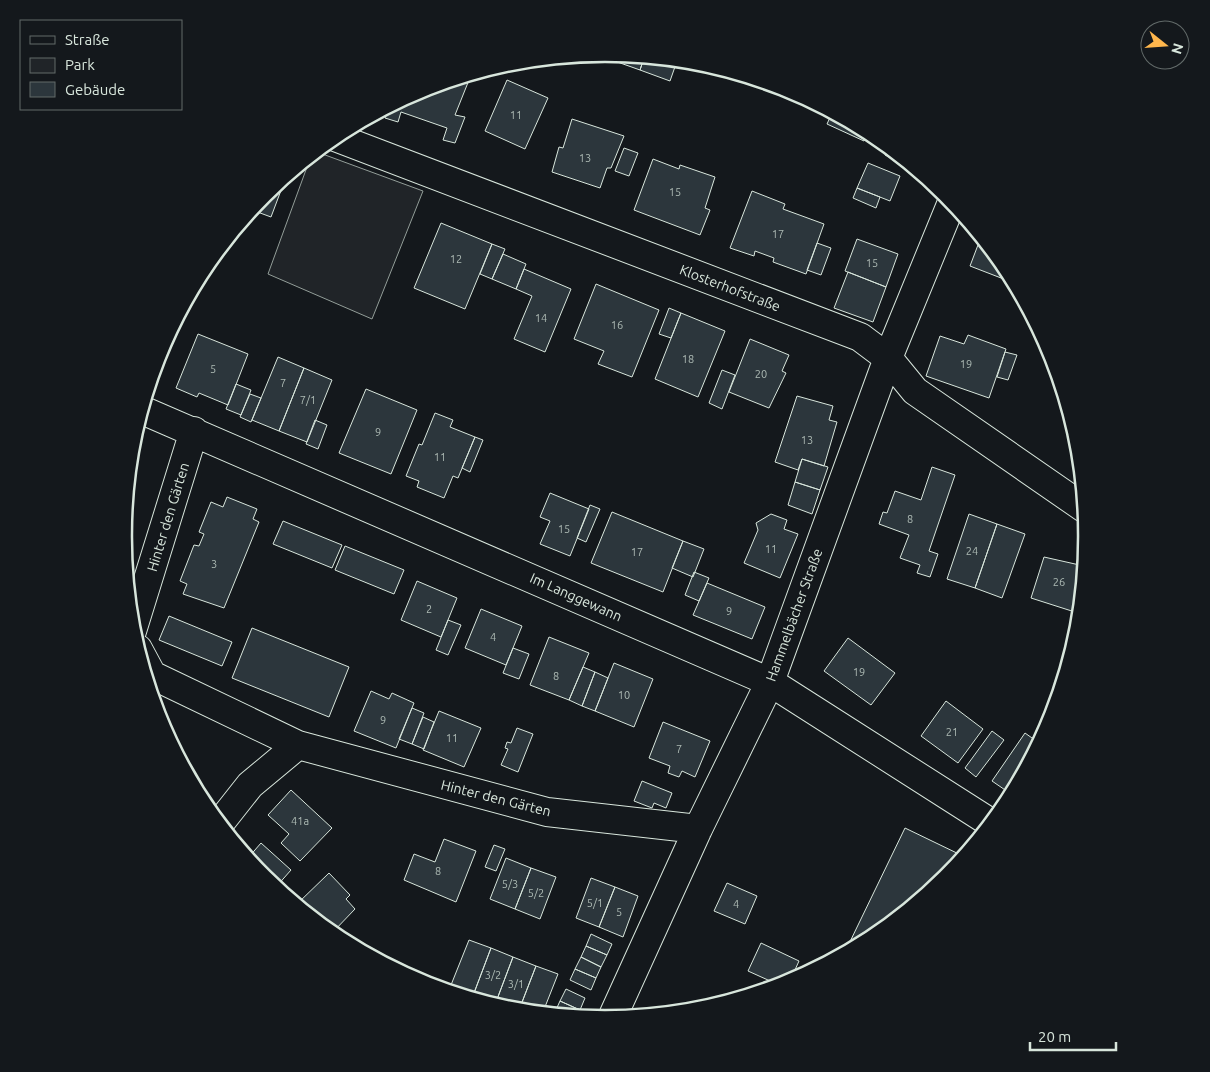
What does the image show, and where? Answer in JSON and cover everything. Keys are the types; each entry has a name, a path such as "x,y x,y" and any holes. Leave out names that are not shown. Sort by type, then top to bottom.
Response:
{"street":[{"name":"Klosterhofstraße","path":"344,141 860,337 888,358 915,391 1077,503"},
{"name":"Hammelbächer Straße","path":"616,1009 698,829 770,682 888,358 949,210"},
{"name":"Im Langgewann","path":"148,412 770,682 985,819"},
{"name":"Hinter den Gärten","path":"138,611 194,431"},
{"name":"Hinter den Gärten","path":"153,676 298,746 547,812 698,829"},
{"path":"224,818 250,785 298,746"}],"green space":[{"path":"324,155 423,191 372,319 268,274 306,169"}],"building":[{"path":"620,63 642,65 640,70"},
{"path":"642,65 674,68 670,81 640,70"},
{"path":"507,80 548,98 525,149 485,131"},
{"path":"468,83 455,115 465,117 455,143 443,140 447,128 401,112 398,122 385,118 424,99"},
{"path":"572,119 624,136 611,168 607,168 600,188 552,172 559,147 563,148"},
{"path":"829,119 865,140 864,141 827,124"},
{"path":"624,148 638,153 629,176 615,171"},
{"path":"653,159 679,169 680,165 715,177 705,208 710,210 700,235 634,210"},
{"path":"868,163 900,176 890,201 857,188"},
{"path":"857,188 880,197 876,208 853,198"},
{"path":"281,191 271,217 259,213"},
{"path":"752,191 785,204 783,209 824,224 806,274 773,262 774,258 755,251 754,256 730,248"},
{"path":"441,223 492,244 465,309 414,288"},
{"path":"857,239 898,254 886,287 845,271"},
{"path":"817,243 831,248 821,275 807,270"},
{"path":"492,244 505,249 492,279 480,274"},
{"path":"978,245 1002,279 970,266"},
{"path":"503,254 526,264 516,289 492,279"},
{"path":"524,269 571,289 545,352 514,339 532,296 516,289"},
{"path":"848,272 886,287 873,322 834,308"},
{"path":"596,284 659,310 632,377 598,364 604,351 574,339"},
{"path":"669,308 681,313 671,338 659,334"},
{"path":"681,313 725,331 698,397 655,379"},
{"path":"198,334 248,354 228,405 199,393 197,397 176,388"},
{"path":"968,335 1006,349 989,398 926,376 940,336 964,344"},
{"path":"750,339 789,355 782,371 786,373 769,408 729,392"},
{"path":"1005,352 1017,355 1008,380 997,377"},
{"path":"278,357 304,368 279,431 252,420"},
{"path":"304,368 332,380 307,442 279,431"},
{"path":"722,370 735,375 722,409 709,403"},
{"path":"236,384 251,390 241,415 226,409"},
{"path":"366,389 417,410 391,474 339,453"},
{"path":"250,394 261,398 251,422 240,417"},
{"path":"797,396 833,406 829,420 837,422 824,466 802,459 798,470 775,462"},
{"path":"435,413 453,420 450,427 475,437 458,478 453,476 444,498 417,487 419,481 406,476 419,444 422,445"},
{"path":"315,420 327,425 318,449 306,444"},
{"path":"475,437 483,440 470,472 462,468"},
{"path":"802,459 828,467 820,490 795,482"},
{"path":"932,467 955,475 929,551 938,554 930,577 917,573 920,565 900,558 909,535 879,524 883,512 887,513 895,491 921,500"},
{"path":"795,482 820,490 812,514 788,505"},
{"path":"550,493 589,509 570,556 540,544 550,521 540,517"},
{"path":"227,497 257,509 253,519 259,522 224,608 183,594 187,584 180,581 194,545 199,546 204,534 199,532 211,502 223,507"},
{"path":"590,505 600,509 586,542 577,538"},
{"path":"612,512 683,541 663,592 591,563"},
{"path":"771,514 787,520 784,529 798,534 780,578 744,563 758,530 756,523"},
{"path":"969,514 997,524 975,588 947,579"},
{"path":"283,521 342,545 332,568 273,544"},
{"path":"997,524 1025,534 1002,598 975,588"},
{"path":"683,541 704,549 693,577 672,568"},
{"path":"345,546 404,570 394,594 335,570"},
{"path":"1044,557 1077,564 1072,611 1031,598"},
{"path":"694,572 709,578 699,601 685,595"},
{"path":"417,581 457,598 441,637 401,620"},
{"path":"707,583 765,607 752,639 693,615"},
{"path":"481,609 522,626 506,665 465,648"},
{"path":"169,616 232,642 222,666 159,640"},
{"path":"448,620 461,625 448,655 436,650"},
{"path":"252,628 349,667 329,717 232,678"},
{"path":"549,637 589,653 569,700 530,685"},
{"path":"848,638 895,673 871,705 824,671"},
{"path":"513,648 529,654 519,679 503,673"},
{"path":"614,663 653,679 634,727 595,711"},
{"path":"583,667 595,672 582,706 569,700"},
{"path":"595,672 608,678 595,711 582,706"},
{"path":"371,691 389,699 392,693 414,703 396,748 354,731"},
{"path":"946,701 983,729 958,763 921,736"},
{"path":"412,708 424,713 412,744 399,739"},
{"path":"439,711 481,728 464,767 423,750"},
{"path":"423,717 434,722 424,749 412,744"},
{"path":"663,722 710,741 695,777 682,771 679,777 668,773 670,766 649,758"},
{"path":"517,728 533,734 518,772 501,765 508,749 505,748 507,742 511,743"},
{"path":"992,731 1004,740 976,777 965,768"},
{"path":"1025,733 1033,739 1005,790 992,781"},
{"path":"642,781 672,793 666,808 654,803 652,808 634,801"},
{"path":"291,790 332,828 300,861 281,843 289,834 268,815"},
{"path":"905,828 957,853 940,871 893,912 850,941"},
{"path":"444,839 476,851 456,902 404,880 414,854 435,862"},
{"path":"261,843 291,870 281,881 253,852"},
{"path":"494,845 505,849 496,871 485,867"},
{"path":"506,858 531,868 515,909 490,899"},
{"path":"531,868 556,877 540,919 515,909"},
{"path":"329,873 350,895 346,899 355,909 338,927 302,899"},
{"path":"591,878 615,887 599,927 576,918"},
{"path":"727,883 757,896 745,924 714,911"},
{"path":"615,887 638,896 623,937 599,927"},
{"path":"591,934 612,944 607,955 586,946"},
{"path":"469,940 491,948 475,991 452,983"},
{"path":"761,943 799,961 795,969 768,980 748,971"},
{"path":"586,946 607,955 601,967 581,957"},
{"path":"491,948 513,957 498,997 475,991"},
{"path":"513,957 536,966 522,1002 498,997"},
{"path":"581,957 601,967 596,978 575,969"},
{"path":"536,966 558,974 546,1005 522,1002"},
{"path":"575,969 596,978 591,990 570,980"},
{"path":"566,989 585,998 581,1008 560,1001"},
{"path":"560,1001 576,1008 574,1008 558,1006"}]}
